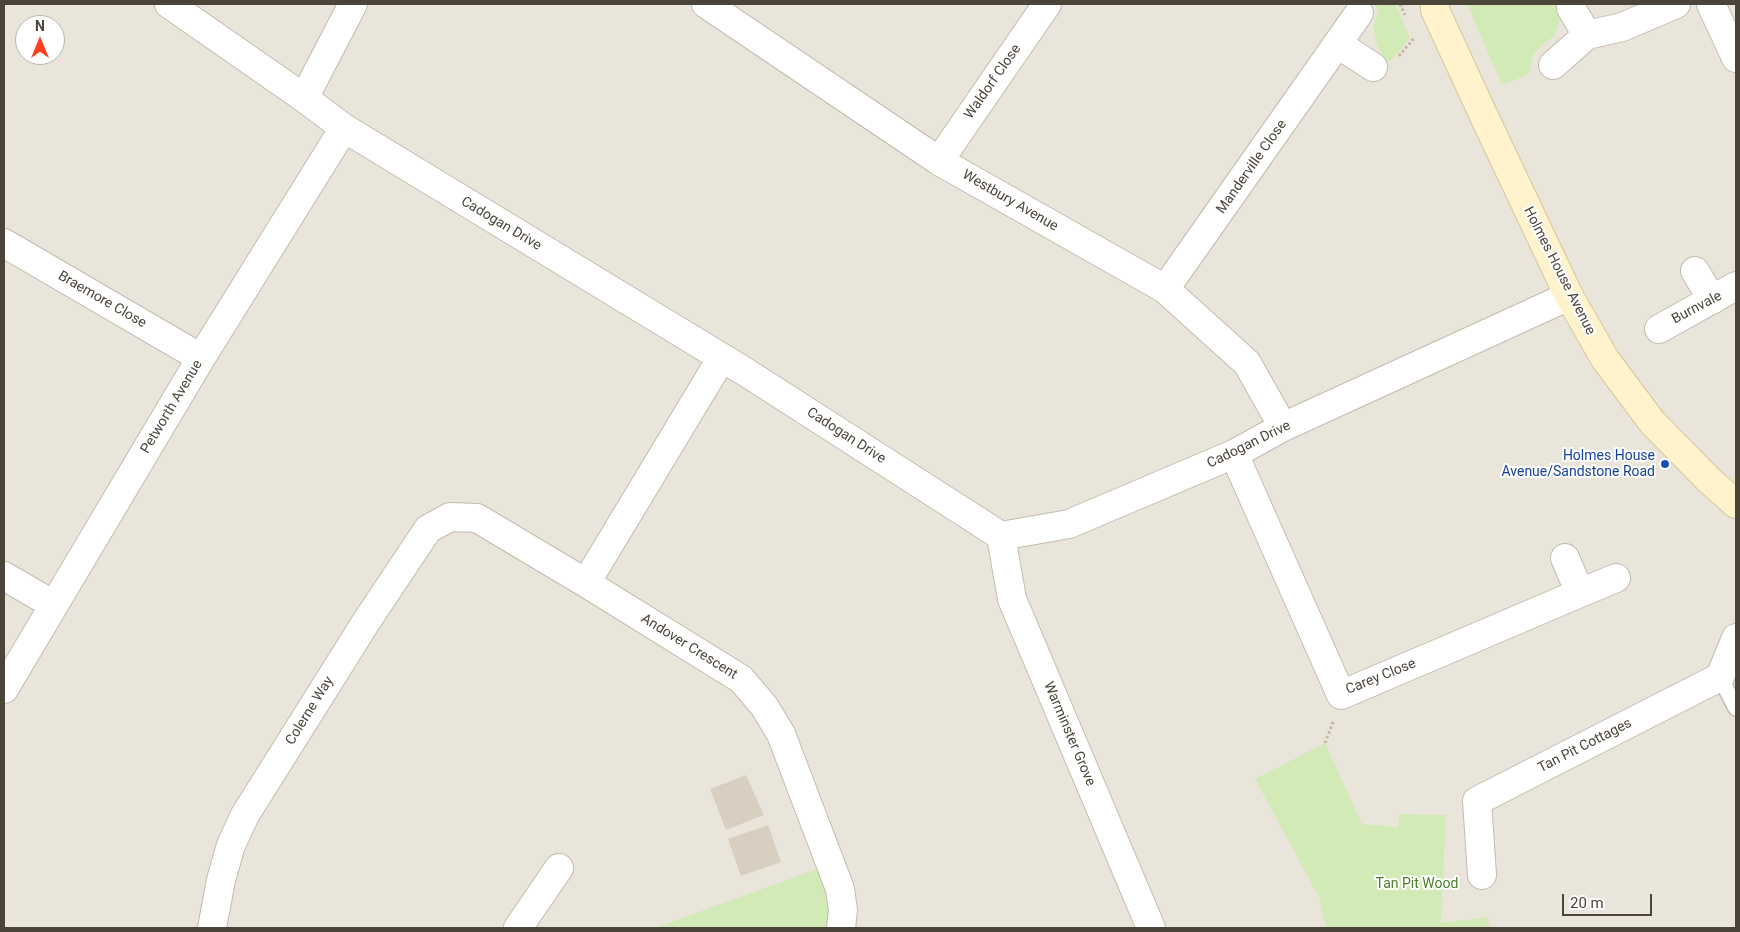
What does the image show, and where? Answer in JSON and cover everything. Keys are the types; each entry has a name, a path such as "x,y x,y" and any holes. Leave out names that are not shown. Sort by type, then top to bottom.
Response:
{"street":[{"name":"Cadogan Drive","path":"169,4 344,128 722,358 1001,536 1069,524 1234,454 1283,427 1569,296"},
{"path":"304,98 353,4"},
{"name":"Waldorf Close","path":"939,161 1047,4"},
{"name":"Holmes House Avenue","path":"1435,4 1435,10 1569,296 1605,358 1652,422 1736,504"},
{"path":"1553,64 1588,35 1622,27 1676,4"},
{"path":"1711,4 1736,58"},
{"name":"Westbury Avenue","path":"714,6 939,161 1165,289 1247,363 1283,427"},
{"path":"1570,8 1588,35"},
{"name":"Manderville Close","path":"1165,289 1359,13"},
{"path":"1338,44 1373,66"},
{"name":"Petworth Avenue","path":"4,689 201,358 344,128"},
{"name":"Braemore Close","path":"4,243 201,358"},
{"path":"1695,271 1712,300"},
{"name":"Burnvale","path":"1659,329 1736,286"},
{"path":"586,583 722,358"},
{"name":"Carey Close","path":"1234,454 1342,695 1616,578"},
{"name":"Andover Crescent","path":"450,517 477,518 741,679 764,706 781,734 840,889 843,910 841,928"},
{"name":"Colerne Way","path":"212,928 221,880 231,845 246,815 366,622 428,529 450,517"},
{"name":"Warminster Grove","path":"1001,536 1012,599 1151,928"},
{"path":"1565,558 1580,593"},
{"path":"4,576 54,605"},
{"path":"1720,678 1736,638"},
{"name":"Tan Pit Cottages","path":"1482,875 1477,801 1720,678"},
{"path":"518,928 559,868"}],"lane":[{"path":"1720,678 1736,708"}],"shaded area":[{"path":"4,4 1736,4 1736,928 4,928"}],"green space":[{"path":"1373,4 1395,4 1410,38 1391,61 1386,61 1378,48 1374,35 1374,25 1379,8"},
{"path":"1467,4 1556,4 1560,10 1559,24 1554,36 1533,55 1529,74 1502,85"},
{"name":"Tan Pit Wood","path":"1325,743 1362,824 1398,827 1399,814 1446,815 1441,923 1488,917 1489,928 1326,928 1319,897 1255,779"},
{"path":"831,864 841,928 655,928"}],"building":[{"path":"746,775 764,815 726,830 710,789"},
{"path":"768,825 781,862 741,876 728,839"}],"place":[{"name":"Holmes House Avenue/Sandstone Road","path":"1665,464"}]}
